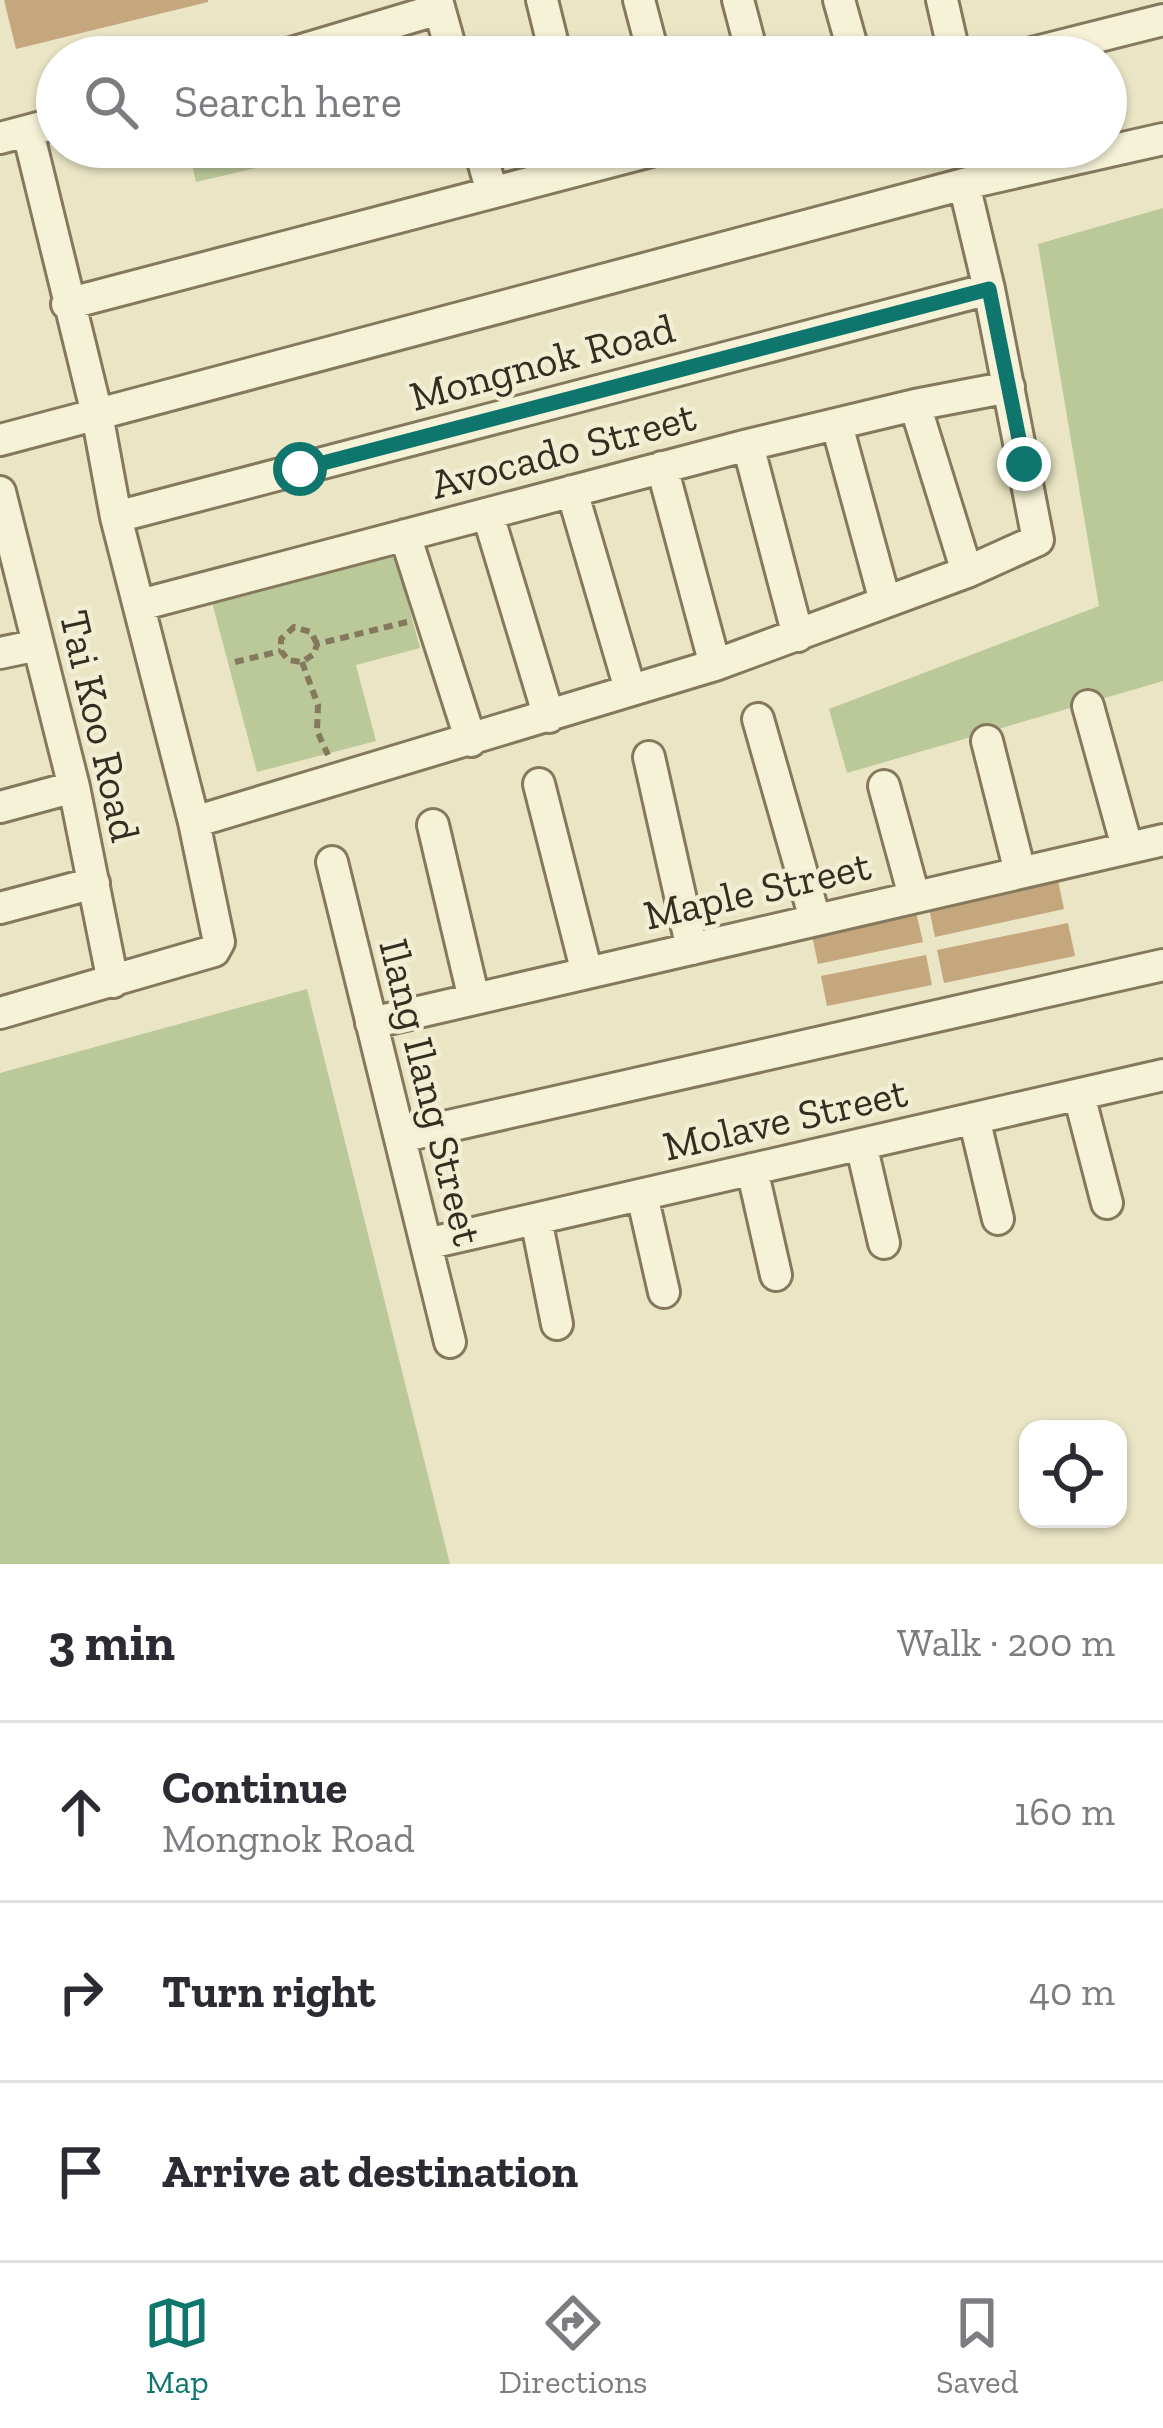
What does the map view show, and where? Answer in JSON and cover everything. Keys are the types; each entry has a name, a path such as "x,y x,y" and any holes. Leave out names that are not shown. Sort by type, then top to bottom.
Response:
{"street":[{"path":"542,0 551,36"},
{"path":"639,0 649,36"},
{"path":"738,0 747,36"},
{"path":"839,0 849,36"},
{"path":"942,0 950,36"},
{"path":"341,36 438,4 447,36"},
{"path":"1099,36 1163,20"},
{"path":"28,131 36,166"},
{"path":"1127,147 1163,139"},
{"path":"0,1013 214,951 219,942 36,168"},
{"path":"485,168 492,192"},
{"path":"67,304 492,192 556,168"},
{"path":"0,440 1035,168"},
{"path":"194,822 715,665 967,572 1038,540 1010,387 964,184"},
{"name":"Mongnok Road","path":"116,518 989,289"},
{"name":"Avocado Street","path":"140,605 748,445 1010,387"},
{"path":"915,405 967,572"},
{"path":"837,424 885,601"},
{"path":"748,445 798,636"},
{"path":"662,467 715,665"},
{"path":"572,490 631,689"},
{"name":"Tai Koo Road","path":"0,491 8,549 74,787 113,982"},
{"path":"488,515 549,717"},
{"path":"405,535 471,741"},
{"path":"0,653 38,645"},
{"path":"1088,706 1126,847"},
{"path":"758,719 814,920"},
{"path":"987,741 1020,872"},
{"path":"649,757 692,949"},
{"path":"539,784 587,973"},
{"path":"884,786 914,896"},
{"path":"0,807 74,787"},
{"path":"433,825 474,999"},
{"name":"Maple Street","path":"371,1023 1163,840"},
{"name":"Ilang Ilang Street","path":"332,862 450,1342"},
{"path":"0,908 94,883"},
{"path":"400,1137 1163,965"},
{"name":"Molave Street","path":"426,1244 1163,1075"},
{"path":"1079,1094 1107,1203"},
{"path":"974,1118 998,1219"},
{"path":"861,1144 884,1244"},
{"path":"752,1169 776,1275"},
{"path":"642,1195 664,1292"},
{"path":"536,1219 557,1324"}],"path":[{"path":"316,644 427,613"},
{"path":"294,627 311,632 316,644 310,658 302,662 289,660 280,651 280,639 294,627"},
{"path":"235,662 280,651"},
{"path":"302,662 317,705 317,731 337,781"}],"green space":[{"path":"193,168 256,168 196,182"},
{"path":"1163,208 1163,681 847,773 829,709 1099,606 1038,244"},
{"path":"391,540 420,648 356,665 376,741 257,772 208,587"},
{"path":"307,989 450,1564 0,1564 0,1073"}],"building":[{"path":"4,0 208,0 69,36 36,36 36,44 16,49"},
{"path":"1057,876 1064,909 935,937 928,904"},
{"path":"916,912 923,942 818,964 812,935"},
{"path":"1068,923 1075,956 944,983 937,950"},
{"path":"926,955 932,985 827,1006 821,976"}],"route":[{"path":"300,469 989,289 1024,464"}]}
